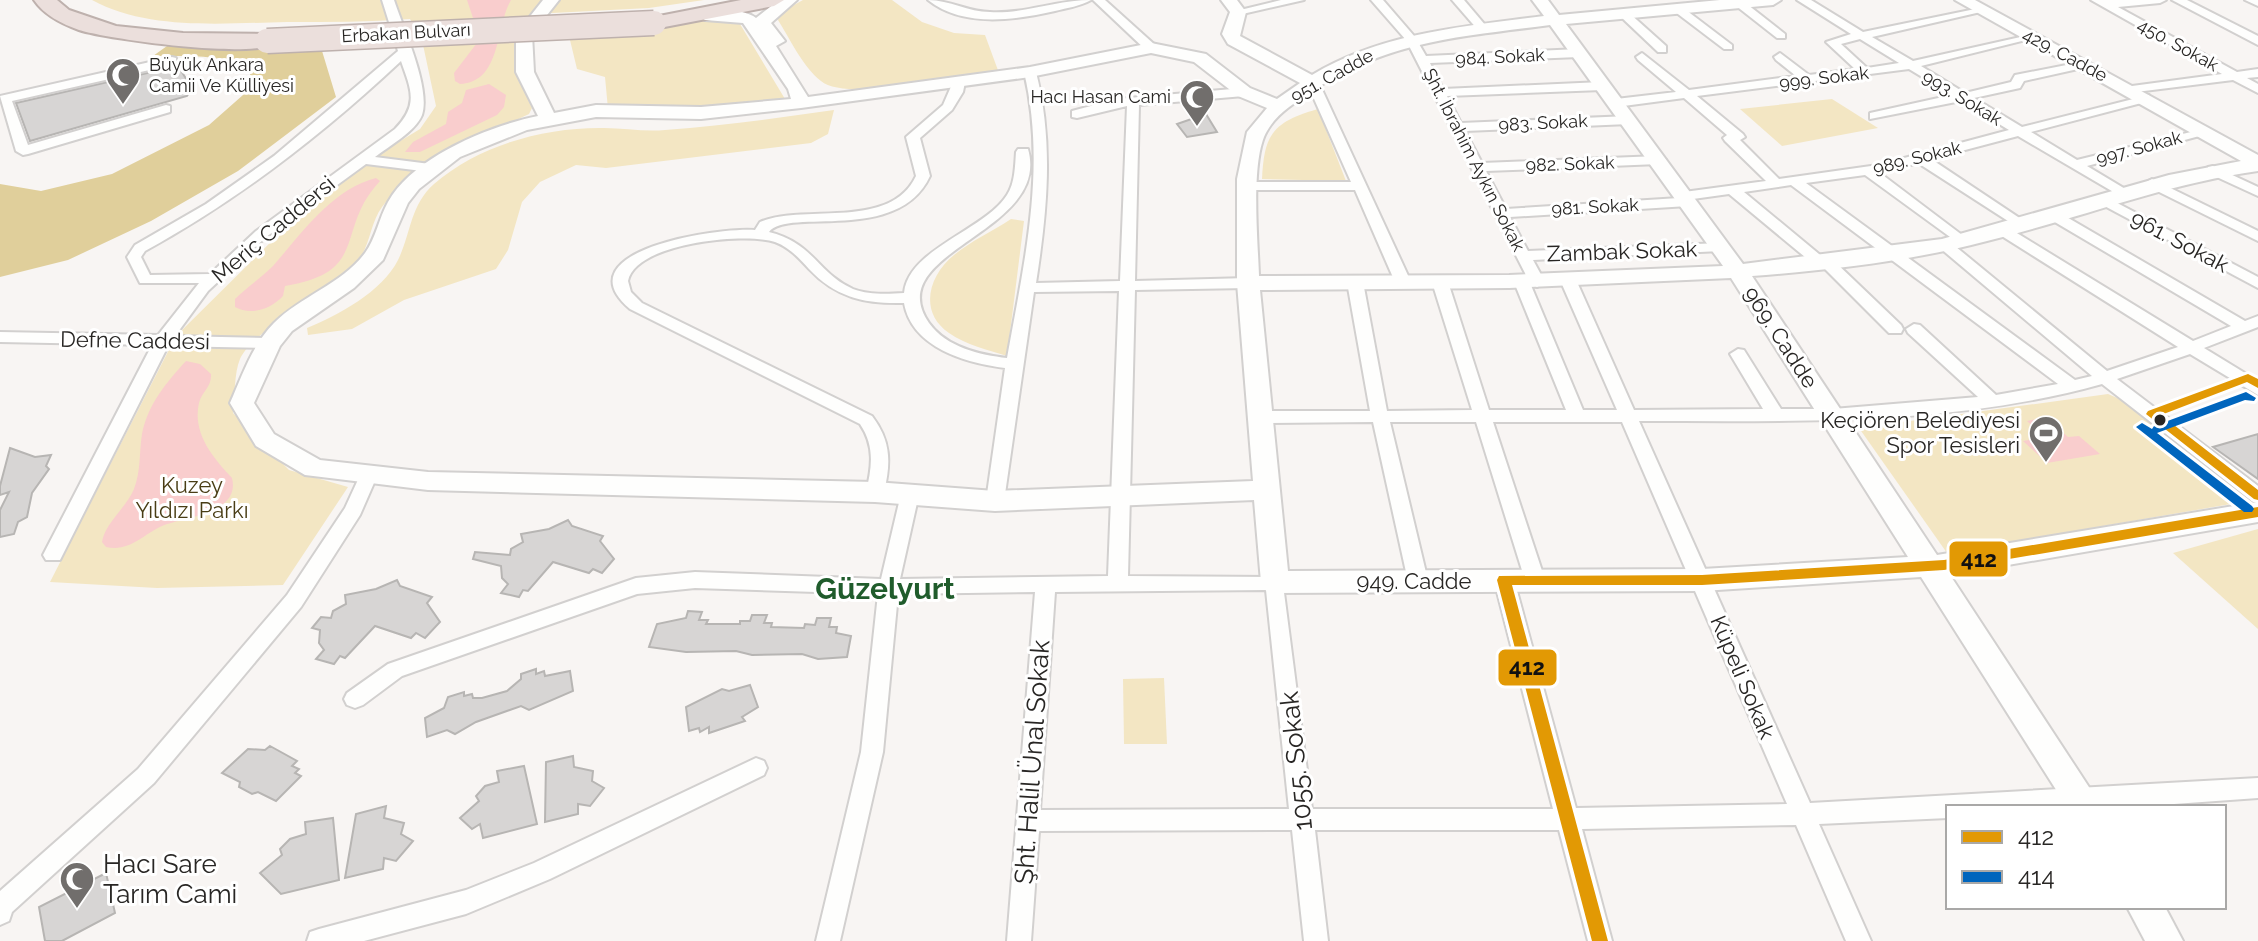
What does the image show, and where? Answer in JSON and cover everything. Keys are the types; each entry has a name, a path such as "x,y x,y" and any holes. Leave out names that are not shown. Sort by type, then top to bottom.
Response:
{"highway":[{"name":"Erbakan Bulvarı","path":"44,0 53,10 105,29 163,40 705,15 774,0"},
{"name":"Erbakan Bulvarı","path":"71,0 100,16 144,28 273,34"},
{"name":"Erbakan Bulvarı","path":"657,17 722,0"}],"street":[{"name":"Meriç Caddersi","path":"53,555 163,340 214,278 261,234 400,132 415,116 418,94 388,0"},
{"path":"548,119 525,72 524,34 551,0"},
{"path":"789,0 770,12 763,23 809,102"},
{"path":"934,0 985,18 1085,0"},
{"path":"1099,0 1151,48"},
{"path":"1298,0 1234,6 1230,34 1234,40 1313,83 1403,282"},
{"name":"Şht. İbrahim Aykın Sokak","path":"1377,0 1411,39 1524,256 1529,282 1577,417"},
{"path":"1458,0 1482,28"},
{"name":"951. Cadde","path":"1275,582 1248,283 1247,186 1256,132 1278,106 1364,55 1411,39 1482,28 1547,10 1624,14 1773,0"},
{"name":"993. Sokak","path":"1803,0 2075,165 2112,196"},
{"name":"429. Cadde","path":"1963,0 2167,110"},
{"path":"2102,3 2160,0"},
{"path":"2178,0 2258,41"},
{"path":"2251,0 2258,3"},
{"path":"1723,3 1781,36"},
{"name":"450. Sokak","path":"2102,3 2258,89"},
{"path":"1678,9 1728,47"},
{"path":"1866,73 1831,44 1836,39 1981,9"},
{"name":"969. Cadde","path":"1547,10 1739,273 2083,804"},
{"path":"1624,14 1662,49"},
{"path":"705,15 748,18 809,102"},
{"name":"999. Sokak","path":"1616,103 1866,73 1908,66 2030,36"},
{"path":"1267,490 995,501 875,492 428,481 368,476 314,469 265,440 242,403 269,343 284,326 346,283 375,255 398,202 430,168 475,142 548,119 606,111 721,112 809,102 1030,72 1151,48 1200,58 1244,92 1278,106"},
{"path":"214,278 145,280 134,257 140,248 211,208 291,148 405,51"},
{"name":"984. Sokak","path":"1422,60 1579,53"},
{"path":"1642,57 1738,137 1730,138 1777,184"},
{"path":"1780,57 1808,80"},
{"path":"166,109 23,151 2,99 172,61"},
{"path":"1875,116 2016,85 2019,78 2083,64"},
{"path":"995,501 1028,288 1042,136 1030,72"},
{"name":"989. Sokak","path":"1686,199 1867,170 1920,158 2138,94 2258,73"},
{"path":"761,233 765,225 781,219 830,218 879,208 910,196 923,176 913,137 950,107 958,95 959,82"},
{"path":"1077,114 1133,101 1244,92"},
{"path":"1440,93 1616,103"},
{"path":"1118,583 1133,101"},
{"name":"983. Sokak","path":"1458,127 1616,103"},
{"path":"2167,110 2202,131 2255,155"},
{"path":"2167,110 2255,155"},
{"name":"997. Sokak","path":"2075,165 2202,131"},
{"path":"1014,364 974,357 940,341 917,319 911,298 917,276 927,264 995,217 1011,201 1017,191 1023,152"},
{"path":"1028,288 1248,283 1569,282 1739,273 1953,243 2012,228 2152,183 2213,170 2255,155"},
{"path":"1920,158 2012,228 2194,348 2258,386"},
{"path":"361,159 430,168"},
{"name":"982. Sokak","path":"1480,167 1659,160"},
{"path":"1867,170 2257,500"},
{"path":"2213,170 2258,192"},
{"path":"1795,182 2072,386"},
{"path":"2152,183 2258,237"},
{"path":"1247,186 1360,186"},
{"path":"1733,190 1825,263 1895,329"},
{"name":"961. Sokak","path":"2112,196 2258,283"},
{"name":"981. Sokak","path":"1502,213 1686,199"},
{"path":"2053,215 2253,324"},
{"path":"875,492 882,460 881,444 866,420 636,306 623,294 621,279 625,268 650,251 672,243 761,233 793,245 840,290 876,299 911,298"},
{"name":"Zambak Sokak","path":"1524,256 1721,247"},
{"path":"1355,282 1380,417 1418,581"},
{"path":"1440,282 1535,580"},
{"name":"Küpeli Sokak","path":"1569,282 1859,941"},
{"path":"1260,417 1833,415 1990,399 2072,386 2194,348 2253,324"},
{"path":"1914,329 1990,399"},
{"name":"Defne Caddesi","path":"0,337 269,343"},
{"path":"1738,354 1776,416"},
{"path":"0,908 156,764 294,601 353,510 368,476"},
{"path":"828,941 872,752 889,585 910,494"},
{"name":"949. Cadde","path":"1275,582 1702,580 1931,566 2094,542 2257,500"},
{"path":"355,699 395,670 636,586 695,580 889,585 1275,582"},
{"path":"1504,580 1600,941"},
{"name":"1055. Sokak","path":"1275,582 1316,941"},
{"name":"Şht. Halil Ünal Sokak","path":"1019,941 1046,584"},
{"path":"319,941 466,902 542,871 756,768"},
{"path":"2055,805 2258,788"},
{"path":"1028,821 1302,817 1568,819 1946,809"},
{"path":"2146,909 2165,941"}],"green space":[{"name":"Kuzey Yıldızı Parkı","path":"92,0 704,0 649,8 533,14 521,40 517,60 521,81 532,108 529,114 449,152 413,175 377,214 356,264 273,325 247,349 237,371 233,413 289,470 348,487 283,585 157,588 50,582 176,336 284,229 374,157 420,129 436,106 422,40 410,19 187,23 138,17"},
{"path":"803,0 892,0 922,22 954,33 985,35 999,73 906,87 834,87 821,81 808,68 778,20 779,13"},
{"path":"728,17 737,19 785,99 780,103 725,112 608,109 605,77 577,69 570,40"},
{"path":"1832,99 1878,128 1782,146 1740,109"},
{"path":"1318,109 1346,181 1262,179 1265,151 1274,132 1291,119"},
{"path":"834,110 828,134 811,143 606,168 576,165 540,182 522,202 508,250 496,269 404,300 352,329 308,335 307,328 358,301 391,272 426,192 452,170 492,149 559,131 604,128 665,130"},
{"path":"1011,219 1024,221 1007,356 970,344 949,333 933,315 930,294 945,263"},
{"name":"Keçiören Belediyesi Spor Tesisleri","path":"2108,394 2129,403 2254,500 1947,553 1859,428"},
{"path":"2258,529 2258,629 2173,553"},
{"path":"1164,678 1167,744 1124,744 1123,679"}],"shaded area":[{"path":"467,0 511,0 490,64 474,81 460,84 455,81 454,73 480,39"},
{"path":"319,41 336,97 238,171 151,221 68,260 0,277 0,184 41,191 112,174 209,125 243,95 251,72 216,58 153,56 167,46"},
{"path":"489,84 506,95 504,107 497,115 420,152 405,152 413,142 446,124 448,112 462,103 466,90"},
{"path":"376,178 380,181 366,199 348,247 330,271 285,286 283,296 267,308 248,311 235,307 235,299 273,266 331,202"},
{"path":"186,361 200,364 211,374 199,403 199,425 211,453 232,478 232,490 228,499 208,512 162,526 129,545 106,547 102,542 104,535 136,482 142,434 149,413 165,386"},
{"path":"2046,417 2068,437 2079,436 2100,454 2047,463 2023,441 2044,437 2027,421"}],"building":[{"name":"Büyük Ankara Camii Ve Külliyesi","path":"178,66 192,88 187,96 30,141 16,103"},
{"name":"Hacı Hasan Cami","path":"1206,114 1217,132 1187,137 1177,124"},
{"path":"2258,434 2258,479 2213,447"},
{"path":"10,448 35,457 51,455 46,466 49,469 32,493 27,517 18,522 14,534 0,537 0,510 9,492 0,495 0,486"},
{"path":"568,520 572,526 603,536 600,541 614,559 602,573 593,569 589,573 553,562 519,597 501,593 508,584 502,578 501,566 473,559 475,552 510,555 511,549 523,542 521,534 549,529"},
{"path":"397,580 400,586 432,597 427,603 440,622 425,638 416,633 411,638 375,626 345,658 340,656 334,664 316,659 324,650 319,643 320,630 312,628 321,617 331,618 333,611 346,604 345,595 376,589"},
{"path":"688,611 702,612 699,620 708,620 706,624 740,624 740,621 750,621 752,615 767,615 764,623 772,623 771,627 804,628 805,624 815,625 817,618 831,618 829,627 837,627 836,633 851,636 847,657 818,659 802,654 686,652 649,647 657,624 686,618"},
{"path":"536,669 536,674 544,671 545,676 570,671 573,691 529,710 521,706 476,722 455,734 447,730 427,737 425,718 444,708 448,697 464,692 464,696 472,694 473,698 482,698 507,691 521,679 521,674"},
{"path":"750,685 758,707 742,717 745,721 709,733 709,727 700,732 699,728 689,731 686,707 722,689 729,691"},
{"path":"270,746 297,761 292,766 299,769 295,773 301,776 276,801 258,792 252,794 239,787 240,782 222,773 248,749 265,750"},
{"path":"573,756 574,767 593,771 592,781 604,788 590,806 578,804 578,814 545,822 546,762"},
{"path":"524,766 537,824 483,838 480,824 472,829 460,818 479,801 476,796 485,786 499,782 497,771"},
{"path":"386,806 384,818 404,823 401,834 413,841 396,861 384,858 383,869 345,878 356,814"},
{"path":"333,818 339,880 281,894 260,873 282,855 280,849 290,839 306,834 305,822"},
{"name":"Hacı Sare Tarım Cami","path":"106,873 115,913 62,941 45,941 39,907"}],"transit line":[{"name":"412","path":"2152,414 2248,378 2258,384"},
{"name":"414","path":"2158,429 2246,396 2250,398"},
{"name":"412","path":"2152,414 2258,496"},
{"name":"414","path":"2142,427 2248,509"},
{"name":"412","path":"1600,941 1504,580 1702,580 1944,565 2258,512"}],"place":[{"name":"Büyük Ankara Camii Ve Külliyesi","path":"123,106"},
{"name":"Hacı Hasan Cami","path":"1197,128"},
{"name":"Keçiören Belediyesi Spor Tesisleri","path":"2046,464"},
{"name":"Hacı Sare Tarım Cami","path":"77,910"}],"district":[{"name":"Güzelyurt","path":"885,589"}]}
